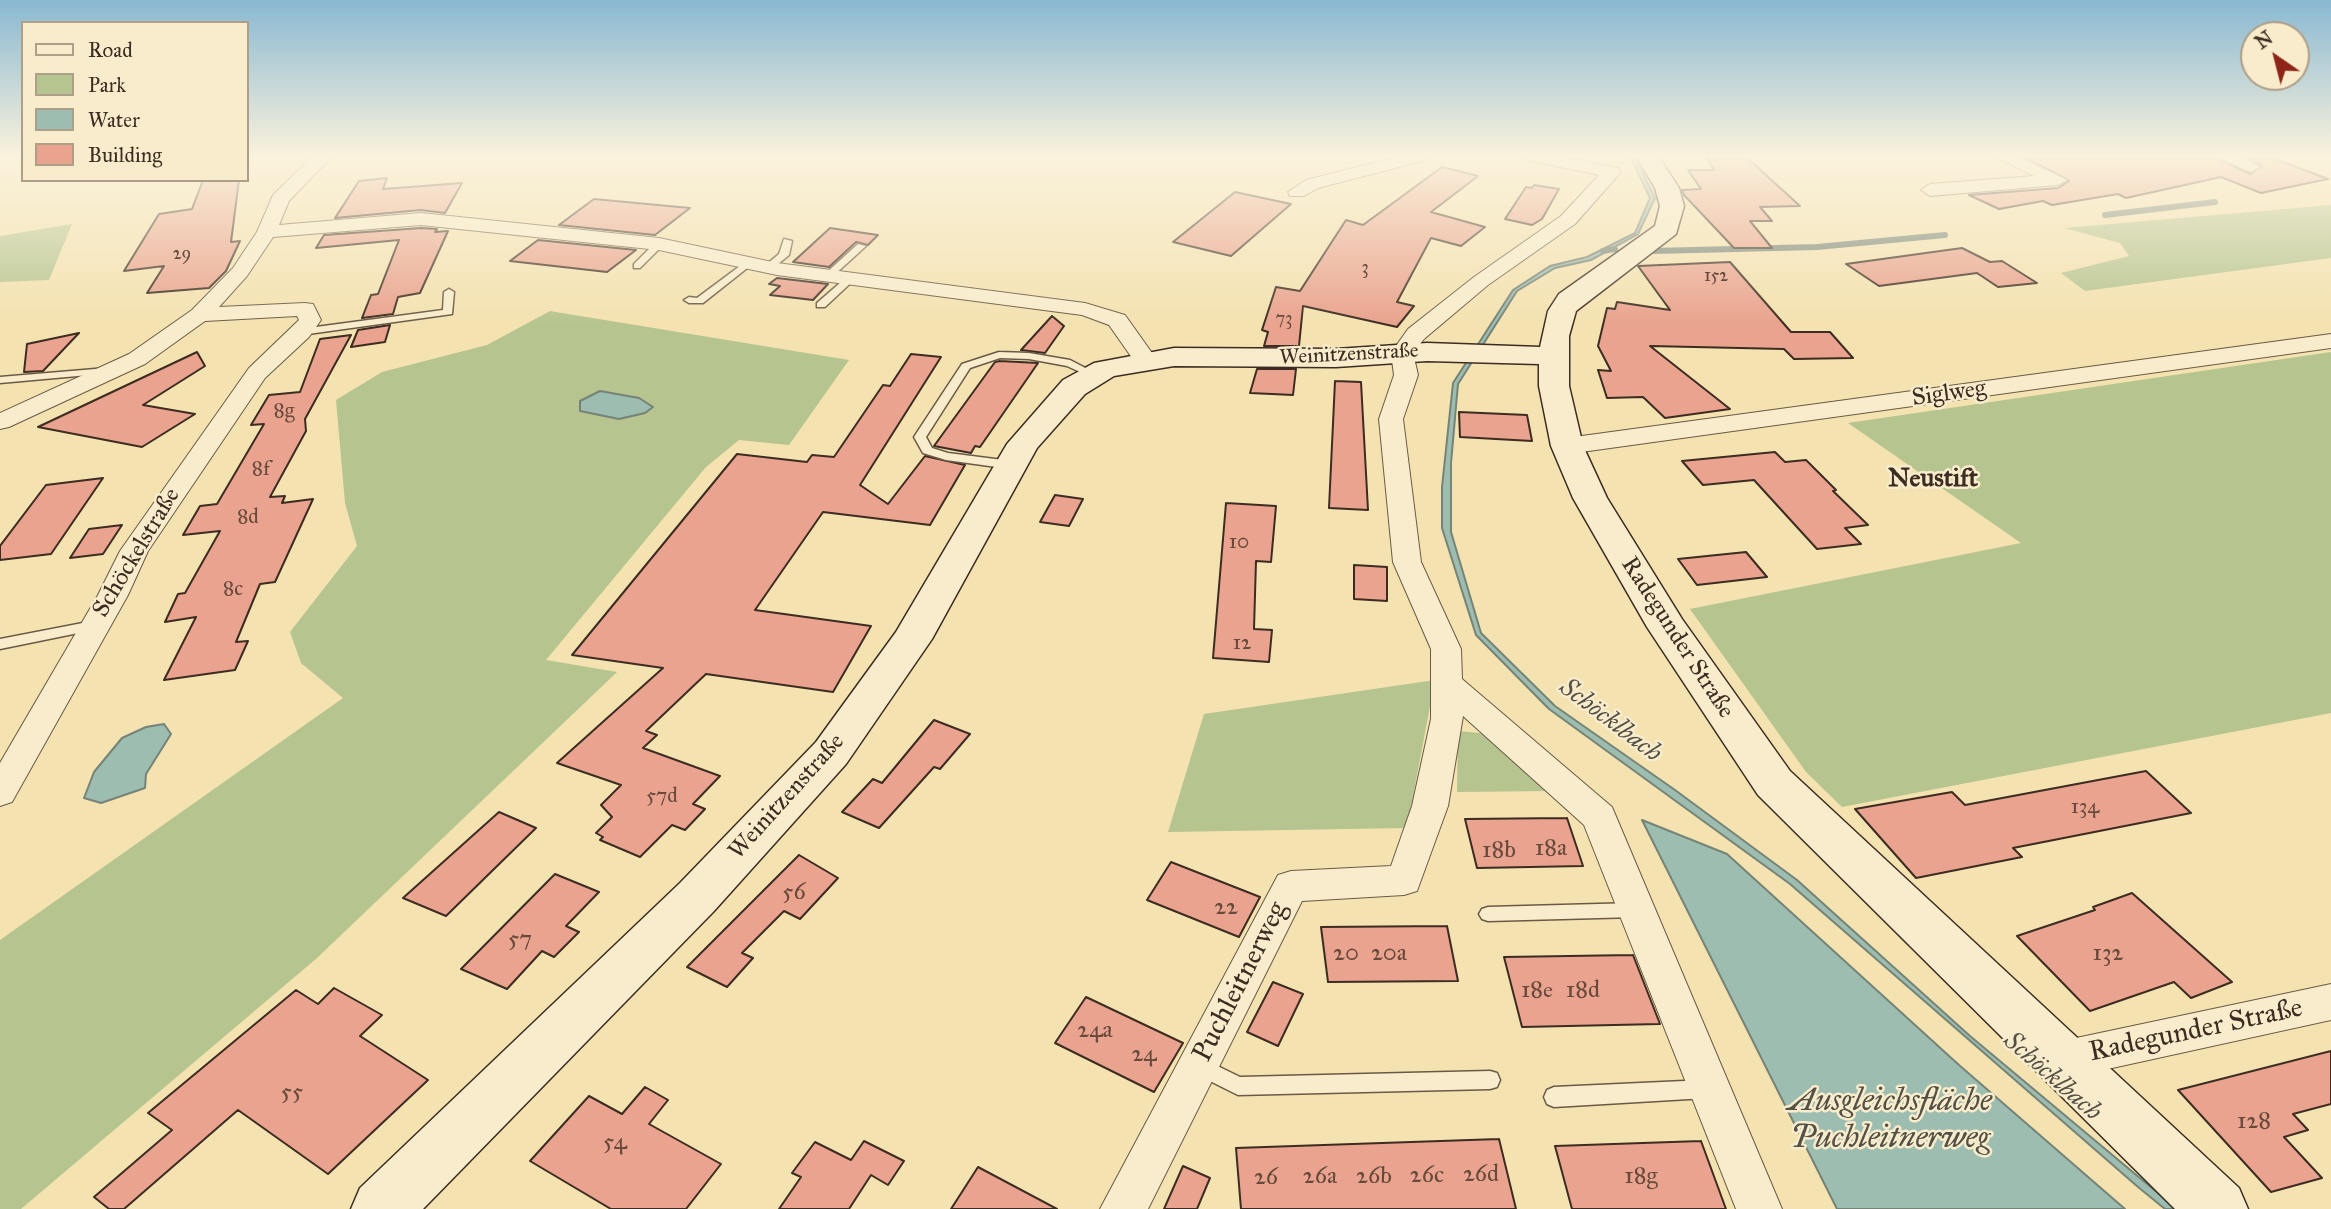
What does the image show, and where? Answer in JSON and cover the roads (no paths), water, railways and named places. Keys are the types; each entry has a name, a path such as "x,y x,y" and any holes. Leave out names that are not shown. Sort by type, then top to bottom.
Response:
{"main road":[{"name":"Radegunder Straße","path":"1671,212 1667,229 1569,300 1562,311 1553,356 1554,386 1567,446 1590,498 1667,627 1774,783 2218,1209"},
{"name":"Weinitzenstraße","path":"380,1209 697,897 831,753 912,639 1023,444 1057,403 1093,375 1145,360 1174,357 1324,358 1458,352 1553,356"}],"street":[{"path":"0,422 138,359 200,315 240,272 267,232 275,212"},
{"path":"1402,353 1416,334 1449,307 1575,212"},
{"path":"267,232 421,219 659,244 759,265 1085,309 1117,320 1145,360"},
{"path":"200,315 305,309 310,320 301,332"},
{"name":"Schöckelstraße","path":"0,793 113,595 134,551 208,440 257,373 301,332"},
{"name":"Siglweg","path":"1567,446 2331,341"},
{"name":"Puchleitnerweg","path":"1123,1209 1291,886 1405,880 1430,806 1447,719 1446,649 1407,562 1391,419 1406,375 1402,353"},
{"path":"1447,684 1599,817 1759,1209"},
{"name":"Radegunder Straße","path":"2062,1060 2331,1002"}],"lane":[{"path":"689,300 699,301 759,265 784,255 787,241"},
{"path":"637,266 659,244"},
{"path":"829,275 861,246"},
{"path":"821,305 851,278"},
{"path":"301,332 449,312 449,292"},
{"path":"1011,465 946,456 927,450 920,437 966,366 999,355 1030,356 1070,363 1093,375"},
{"path":"0,380 112,371"},
{"path":"0,644 93,626"},
{"path":"1488,914 1637,910"},
{"path":"2151,1041 2165,1021 2331,985"},
{"path":"1197,1066 1238,1086 1490,1080"},
{"path":"1554,1097 1710,1089"}],"water":[{"name":"Schöcklbach","path":"1644,212 1648,212 1638,234 1591,260 1555,268 1517,291 1458,384 1451,463 1451,532 1481,633 1555,706 1797,880 1970,1036 2177,1209 2165,1209 2138,1187 1790,884 1549,709 1476,635 1442,528 1442,487 1453,383 1513,290 1550,266 1587,257 1635,233"},
{"path":"600,391 639,398 653,407 645,413 619,419 580,411 580,401"},
{"path":"164,724 171,734 146,774 145,788 101,803 84,798 94,772 122,738 146,727"},
{"name":"Ausgleichsfläche Puchleitnerweg","path":"1642,820 1727,854 1959,1065 2125,1209 1837,1209"}],"waterway":[{"path":"2105,215 2127,212"},
{"path":"1652,251 1817,247 1945,235"},
{"name":"Schöcklbach","path":"1603,251 1615,249"}],"district":[{"name":"Neustift","path":"1933,480"}]}
